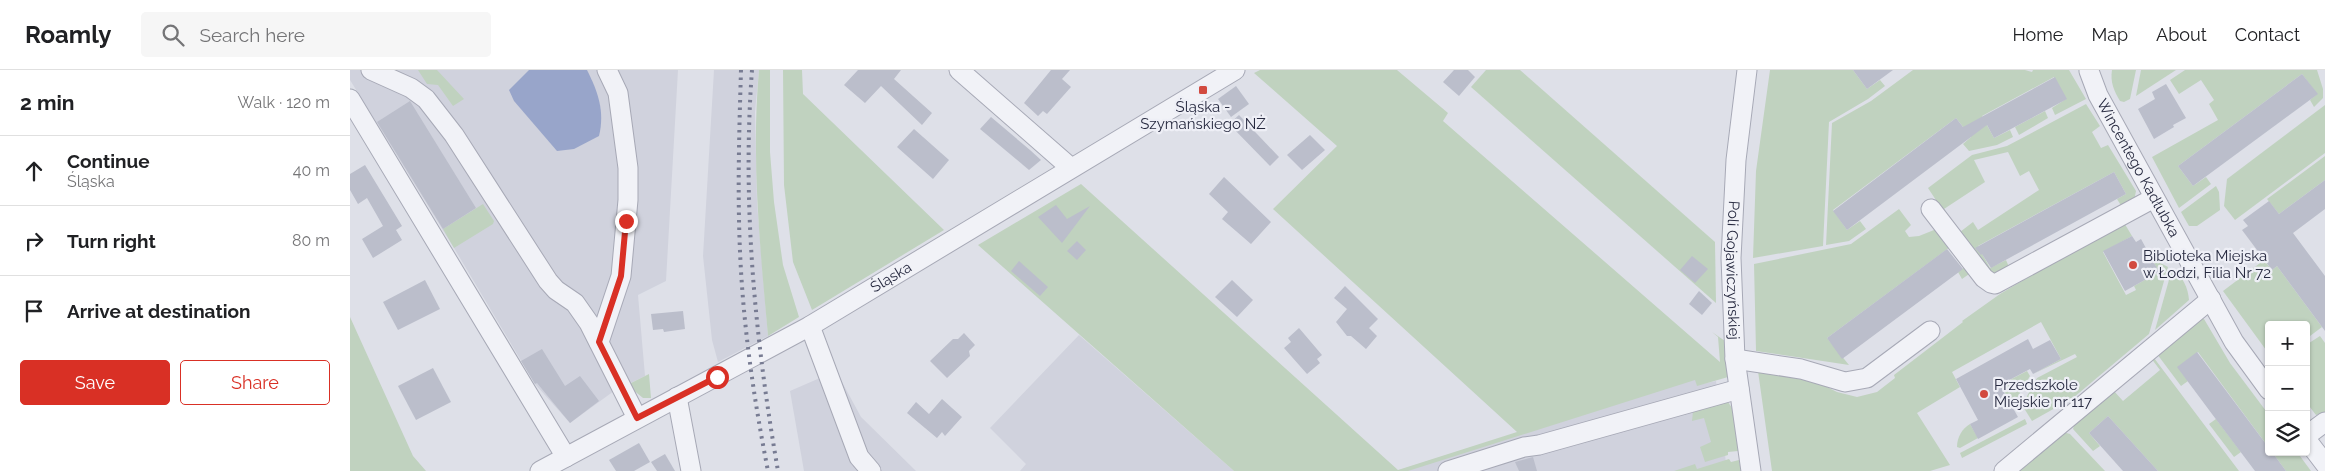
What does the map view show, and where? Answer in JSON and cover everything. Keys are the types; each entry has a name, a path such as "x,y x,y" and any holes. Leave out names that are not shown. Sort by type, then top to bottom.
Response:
{"street":[{"path":"371,70 411,88 426,99 454,135 548,281 556,290 575,302 599,342 637,418"},
{"path":"599,342 621,276 628,200 628,168 618,93 607,70"},
{"path":"959,70 1071,168"},
{"name":"Śląska","path":"540,471 810,326 1235,70"},
{"name":"Poli Gojawiczyńskiej","path":"1747,70 1736,160 1731,258 1736,359 1751,471"},
{"name":"Wincentego Kadłubka","path":"2088,70 2098,95 2234,342 2265,385"},
{"path":"350,98 566,457"},
{"path":"1931,208 1984,278 1991,284 1995,284 2154,198"},
{"path":"2004,471 2211,299"},
{"path":"810,326 860,456 871,471"},
{"path":"1736,359 1801,369 1845,382 1867,378 1930,331"},
{"path":"1448,471 1524,447 1539,445 1739,389"},
{"path":"677,397 691,471"},
{"path":"2310,435 2325,422"},
{"path":"2310,443 2325,464"}],"shaded area":[{"path":"350,70 678,70 666,281 638,295 645,376 614,391 570,423 535,384 454,248 350,80"},
{"path":"714,70 759,70 755,112 757,203 768,336 718,362 712,340 703,256"},
{"path":"1079,335 1234,471 1020,471 1026,464 990,428"},
{"path":"836,371 861,417 916,471 804,471 790,391"},
{"path":"1695,377 1697,385 1716,381 1727,471 1396,471"}],"green space":[{"path":"418,70 437,70 464,99 453,106 438,85 427,84"},
{"path":"759,70 770,70 770,152 774,202 783,265 799,317 768,336 756,170"},
{"path":"783,70 802,70 803,94 944,230 812,310 793,262 784,185"},
{"path":"1260,70 1397,70 1448,113 1443,121 1720,362 1718,337 1712,332 1725,341 1728,377 1697,386 1695,380 1408,471 1234,471 978,245 1081,184 1398,470 1517,432 1273,209 1337,146 1254,73"},
{"path":"1486,70 1520,70 1715,242 1716,303 1471,87"},
{"path":"1770,70 1853,70 1867,89 1880,80 1885,86 1868,99 1829,122 1823,246 1753,258 1756,171"},
{"path":"1913,70 2025,70 2032,72 2033,70 2069,70 2086,99 2055,115 2052,108 2066,99 2054,77 1982,116 1994,138 2010,130 2013,137 1997,145 1969,151 1963,144 1971,137 1956,118 1833,210 1847,230 1860,221 1866,229 1849,241 1826,245 1832,123 1871,101"},
{"path":"2112,70 2136,70 2130,99 2124,102 2120,101 2114,90"},
{"path":"2141,70 2176,70 2136,96"},
{"path":"2185,70 2317,70 2323,89 2323,98 2314,107 2310,100 2317,94 2302,74 2178,166 2193,186 2206,177 2211,184 2179,208 2152,157 2218,120 2209,104 2214,100 2201,80 2179,94 2170,80"},
{"path":"2086,104 2100,126 2092,132 2101,148 2108,145 2136,191 2134,201 2122,207 2117,199 2126,194 2114,172 1978,246 1990,268 2006,260 2009,267 1999,273 1992,273 1960,232 1973,222 1978,230 2039,190 2029,171 2020,176 2008,152 1974,160 1985,182 1944,209 1951,219 1949,220 1928,188 1972,155 2007,146"},
{"path":"2325,105 2325,153 2235,220 2224,206 2227,179"},
{"path":"2045,111 2048,118 2019,135 2015,127"},
{"path":"2325,156 2325,180 2279,214 2267,199"},
{"path":"2216,186 2219,192 2220,210 2197,226 2189,226 2181,212"},
{"path":"483,204 494,221 493,224 454,248 443,229"},
{"path":"1899,209 1911,225 1905,231 1909,237 1919,236 1939,228 1972,272 1962,279 1958,272 1965,267 1950,247 1827,338 1849,365 1756,351 1754,264 1851,244"},
{"path":"2123,221 2132,236 2103,252 2126,295 2136,290 2134,286 2159,272 2151,258 2168,267 2149,334 2073,398 2032,421 2022,405 2037,378 2077,357 2075,354 2033,374 2061,359 2041,322 1952,372 1960,387 1917,413 1950,465 1930,471 1772,471 1757,364 1793,370 1837,392 1857,397 1877,392 1895,378 1894,375 1962,321 2000,294"},
{"path":"2264,260 2272,270 2277,266 2322,327 2310,336 2310,321 2265,321 2265,349 2223,291"},
{"path":"2172,269 2184,283 2189,300 2155,330"},
{"path":"350,317 413,456 426,471 350,471"},
{"path":"2199,319 2204,319 2230,363 2265,410 2265,443 2198,352 2178,367 2188,381 2181,386 2157,354"},
{"path":"2320,336 2325,343 2325,413 2316,415 2310,407 2310,342"},
{"path":"2151,358 2154,358 2239,471 2158,471 2108,416 2089,433 2100,446 2093,451 2073,429 2075,422 2113,390 2123,401 2160,370"},
{"path":"2027,371 2030,376 2017,398 2010,402 2000,385"},
{"path":"649,374 651,398 643,398 627,385"},
{"path":"1728,402 1732,408 1738,451 1728,452 1728,455 1705,462 1700,447 1711,442 1704,418 1692,421 1693,411"},
{"path":"2025,419 2027,424 1962,458 1960,453"},
{"path":"2216,419 2241,452 2234,457 2209,424"},
{"path":"1970,424 1978,438 1960,448 1957,447 1960,434"},
{"path":"2063,432 2070,434 2105,471 2017,471"},
{"path":"2275,456 2300,456 2311,471 2286,471"},
{"path":"1729,459 1731,462 1739,460 1741,471 1674,471 1695,464 1697,469"}],"water":[{"path":"529,70 587,70 601,110 599,136 574,149 557,151 514,101 509,90"}],"building":[{"path":"858,70 901,70 894,79 932,113 922,125 881,86 865,103 844,85"},
{"path":"1051,70 1070,70 1062,79 1071,87 1047,114 1043,111 1038,116 1024,103"},
{"path":"1454,70 1468,70 1475,77 1459,96 1443,82"},
{"path":"1853,70 1893,70 1867,89"},
{"path":"2302,74 2318,94 2193,186 2178,166"},
{"path":"2055,77 2067,99 1994,138 1987,125 1847,230 1833,211 1956,118 1963,127"},
{"path":"2166,84 2186,118 2154,139 2138,109 2155,99 2152,92"},
{"path":"1236,86 1249,104 1231,117 1218,99"},
{"path":"410,101 476,208 443,229 377,122"},
{"path":"1239,115 1279,157 1270,166 1229,124"},
{"path":"991,117 1041,160 1029,170 980,129"},
{"path":"914,129 949,160 933,179 897,147"},
{"path":"1310,135 1325,150 1302,170 1287,155"},
{"path":"365,165 402,226 396,230 402,240 373,258 362,239 383,226 367,198 358,204 350,190 350,174"},
{"path":"2114,172 2126,194 1991,268 1982,254 1975,248"},
{"path":"1224,177 1271,222 1251,244 1222,219 1228,212 1209,194"},
{"path":"2325,180 2325,209 2293,233 2325,276 2325,331 2277,266 2272,270 2242,230 2248,226 2243,220 2269,201 2279,214"},
{"path":"1056,205 1067,219 1090,206 1062,243 1038,217"},
{"name":"Biblioteka Miejska w Łodzi, Filia Nr 72","path":"2132,236 2136,242 2141,239 2159,272 2125,291 2103,251"},
{"path":"1077,241 1086,250 1077,260 1067,251"},
{"path":"1947,249 1963,269 1842,359 1827,338"},
{"path":"1692,256 1708,269 1695,283 1680,270"},
{"path":"1019,261 1048,287 1040,296 1011,271"},
{"path":"425,280 440,309 398,330 383,302"},
{"path":"1232,280 1253,300 1237,317 1215,297"},
{"path":"1345,286 1378,319 1369,328 1377,336 1366,349 1351,336 1347,336 1336,322 1347,309 1334,298"},
{"path":"1699,291 1712,303 1702,315 1689,304"},
{"path":"683,311 685,329 664,332 663,329 653,330 651,314"},
{"path":"1299,328 1322,355 1317,359 1320,363 1307,374 1284,348 1291,342 1288,338"},
{"path":"964,333 975,345 969,351 970,356 947,378 930,361 953,339 958,339"},
{"name":"Przedszkole Miejskie nr 117","path":"2028,339 2033,349 2050,340 2061,359 2033,374 2030,369 2000,385 2018,417 1978,439 1970,424 1978,420 1956,379"},
{"path":"542,349 565,386 580,376 599,401 570,423 537,383 535,384 521,361"},
{"path":"2197,352 2265,443 2265,456 2275,456 2286,471 2255,471 2177,367"},
{"path":"433,368 451,402 416,420 398,386"},
{"path":"942,399 962,417 945,436 942,432 937,438 907,413 916,402 929,414"},
{"path":"2108,416 2158,471 2123,471 2089,433"},
{"path":"639,443 650,462 634,471 616,471 609,460"},
{"path":"665,454 675,471 657,471 651,462"},
{"path":"1533,457 1537,471 1519,471 1515,462"}],"railway":[{"path":"741,70 739,145 741,271 751,371 768,471"},
{"path":"752,70 749,120 749,171 753,271 763,372 778,471"}],"place":[{"name":"Śląska - Szymańskiego NŻ","path":"1203,90"},
{"name":"Biblioteka Miejska w Łodzi, Filia Nr 72","path":"2133,265"},
{"name":"Przedszkole Miejskie nr 117","path":"1984,394"}],"route":[{"path":"626,221 621,276 599,342 637,418 717,377"}]}
